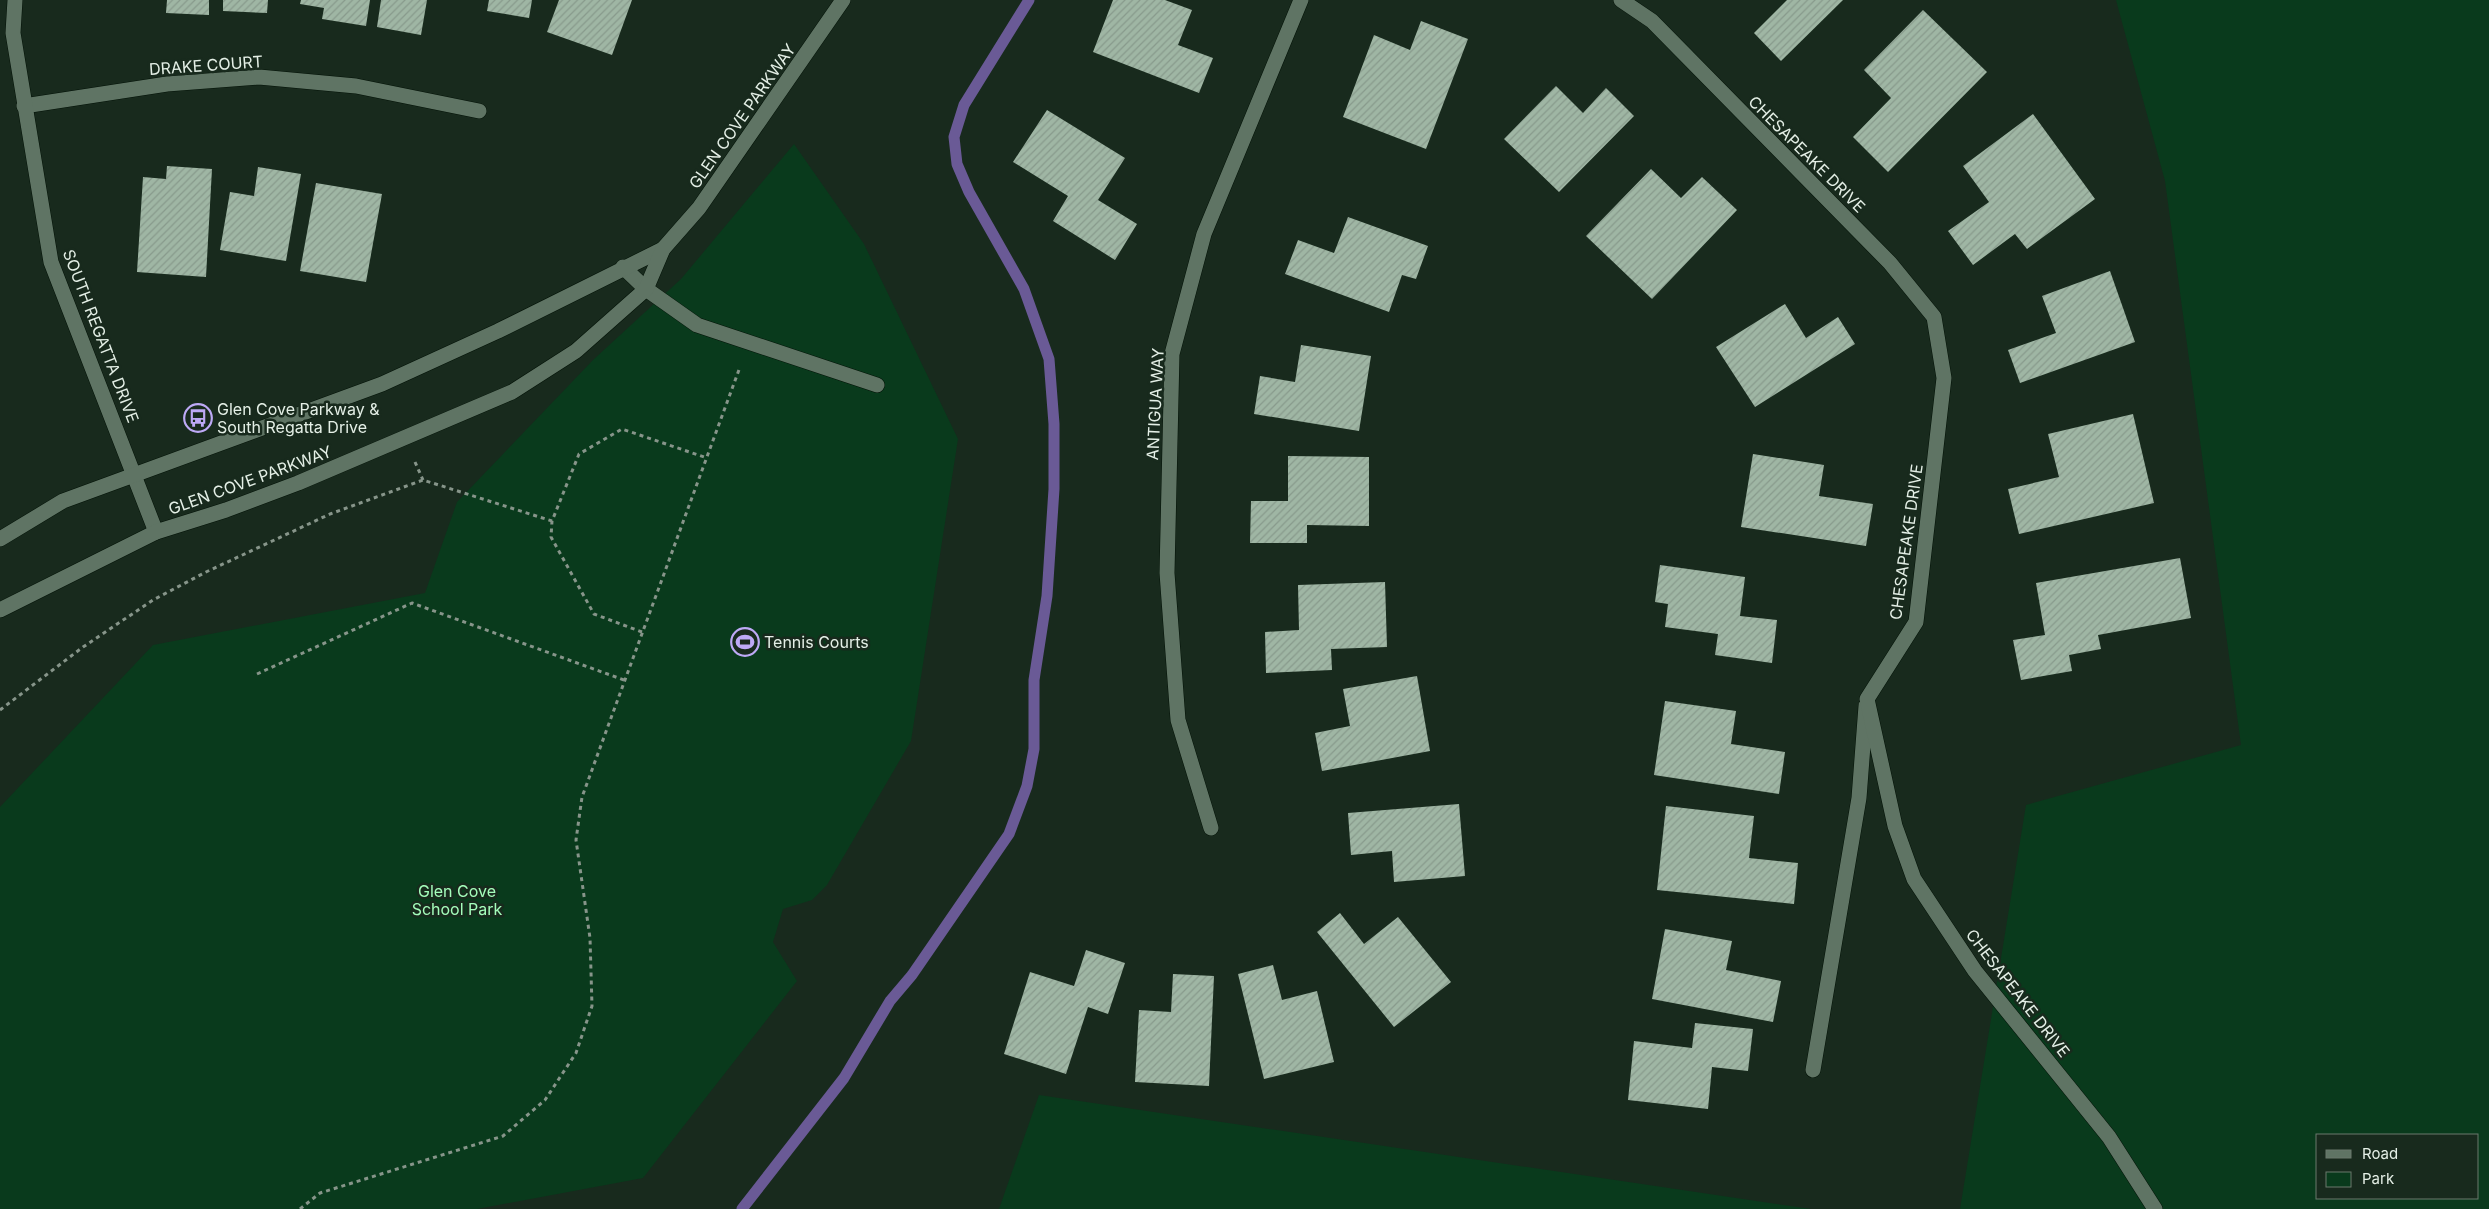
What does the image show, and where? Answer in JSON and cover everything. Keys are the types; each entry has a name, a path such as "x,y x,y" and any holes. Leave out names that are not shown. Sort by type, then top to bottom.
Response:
{"street":[{"name":"SOUTH REGATTA DRIVE","path":"15,0 13,33 51,262 156,532"},
{"name":"GLEN COVE PARKWAY","path":"0,610 156,532 226,510 298,483 512,392 576,351 646,289 663,249 699,208 843,0"},
{"name":"ANTIGUA WAY","path":"1210,828 1178,720 1167,573 1172,354 1204,234 1301,0"},
{"name":"CHESAPEAKE DRIVE","path":"1622,0 1652,21 1890,263 1934,317 1944,378 1916,622 1867,699 1895,826 1914,879 1975,971 2110,1137 2155,1209"},
{"name":"DRAKE COURT","path":"24,106 167,84 258,77 356,86 479,111"},
{"name":"GLEN COVE PARKWAY","path":"0,539 64,501 382,384 498,331 623,267 663,249"},
{"path":"623,267 646,289 697,326 877,385"},
{"path":"1813,1070 1859,798 1867,699"}],"path":[{"path":"300,1209 320,1193 503,1136 545,1100 576,1053 592,1006 590,938 576,840 582,797 750,343"},
{"path":"642,632 594,614 551,537 552,521 580,454 622,429 707,458"},
{"path":"0,710 83,647 168,592 206,572 330,514 423,480 552,521"},
{"path":"257,674 412,603 624,680"}],"green space":[{"path":"2116,0 2489,0 2489,1209 1960,1209 2026,805 2241,745 2165,181"},
{"name":"Glen Cove School Park","path":"794,144 864,244 958,439 911,741 827,885 812,900 783,909 773,942 797,981 643,1178 477,1209 0,1209 0,807 153,645 425,593 457,502 593,360 681,279"},
{"path":"1039,1095 1811,1209 999,1209"}],"building":[{"path":"167,0 209,0 209,15 166,13"},
{"path":"223,0 268,0 267,13 223,11"},
{"path":"301,0 370,0 366,26 322,19 324,8 300,4"},
{"path":"381,0 427,0 421,35 377,27"},
{"path":"489,0 532,0 529,18 487,11"},
{"path":"559,0 632,0 612,55 547,32"},
{"path":"1113,0 1165,0 1192,10 1178,45 1213,58 1199,93 1093,52"},
{"path":"1787,0 1843,0 1781,61 1754,33"},
{"path":"1923,10 1987,72 1888,172 1853,137 1891,98 1864,70"},
{"path":"1421,21 1468,39 1426,149 1343,117 1374,35 1410,50"},
{"path":"1556,86 1583,113 1606,88 1634,116 1559,192 1504,139"},
{"path":"1047,110 1125,158 1098,200 1137,224 1115,260 1053,221 1068,196 1013,162"},
{"path":"2033,114 2095,199 2027,249 2015,234 1973,265 1948,231 1989,202 1963,166"},
{"path":"167,166 212,169 206,277 137,272 143,177 166,179"},
{"path":"258,167 301,174 286,261 220,250 230,192 254,196"},
{"path":"1651,169 1681,198 1702,177 1737,210 1652,299 1586,236"},
{"path":"316,183 382,194 366,282 300,271"},
{"path":"1348,217 1428,246 1416,279 1402,275 1389,312 1285,274 1298,240 1334,253"},
{"path":"2110,271 2135,342 2020,383 2008,350 2056,333 2042,296"},
{"path":"1785,304 1806,338 1838,317 1855,344 1755,407 1716,347"},
{"path":"1301,345 1371,356 1359,431 1254,414 1260,376 1295,382"},
{"path":"2133,414 2154,503 2019,534 2008,489 2059,477 2048,434"},
{"path":"1753,454 1824,465 1819,496 1873,504 1866,546 1741,527"},
{"path":"1288,456 1369,457 1369,526 1307,525 1307,543 1250,543 1251,501 1288,501"},
{"path":"2180,558 2191,618 2098,635 2101,649 2069,655 2072,671 2021,680 2013,640 2045,635 2036,583"},
{"path":"1660,565 1745,577 1740,616 1777,620 1772,663 1715,655 1718,634 1665,627 1668,604 1655,602"},
{"path":"1385,582 1387,647 1331,649 1332,670 1266,673 1265,632 1299,630 1298,585"},
{"path":"1417,676 1430,751 1322,771 1315,733 1350,726 1343,689"},
{"path":"1665,701 1736,711 1731,744 1785,752 1779,794 1654,775"},
{"path":"1459,804 1465,876 1394,882 1392,851 1351,855 1348,813"},
{"path":"1666,806 1754,816 1749,858 1798,863 1794,904 1657,890"},
{"path":"1340,913 1364,944 1398,917 1451,982 1394,1027 1317,932"},
{"path":"1665,929 1732,941 1726,970 1781,981 1773,1022 1652,999"},
{"path":"1086,950 1125,963 1108,1014 1088,1007 1066,1074 1004,1054 1030,972 1074,986"},
{"path":"1273,965 1282,1000 1317,991 1334,1062 1264,1079 1238,974"},
{"path":"1173,974 1214,976 1209,1086 1135,1082 1139,1010 1171,1012"},
{"path":"1695,1023 1753,1029 1748,1071 1712,1067 1708,1109 1628,1100 1634,1041 1692,1048"}],"waterway":[{"path":"742,1209 844,1078 890,1001 912,975 1009,834 1027,786 1034,749 1034,680 1047,596 1054,489 1054,424 1049,359 1024,289 969,192 957,164 954,137 964,105 1029,0"}],"place":[{"name":"Glen Cove Parkway & South Regatta Drive","path":"198,418"},
{"name":"Tennis Courts","path":"745,642"}]}
